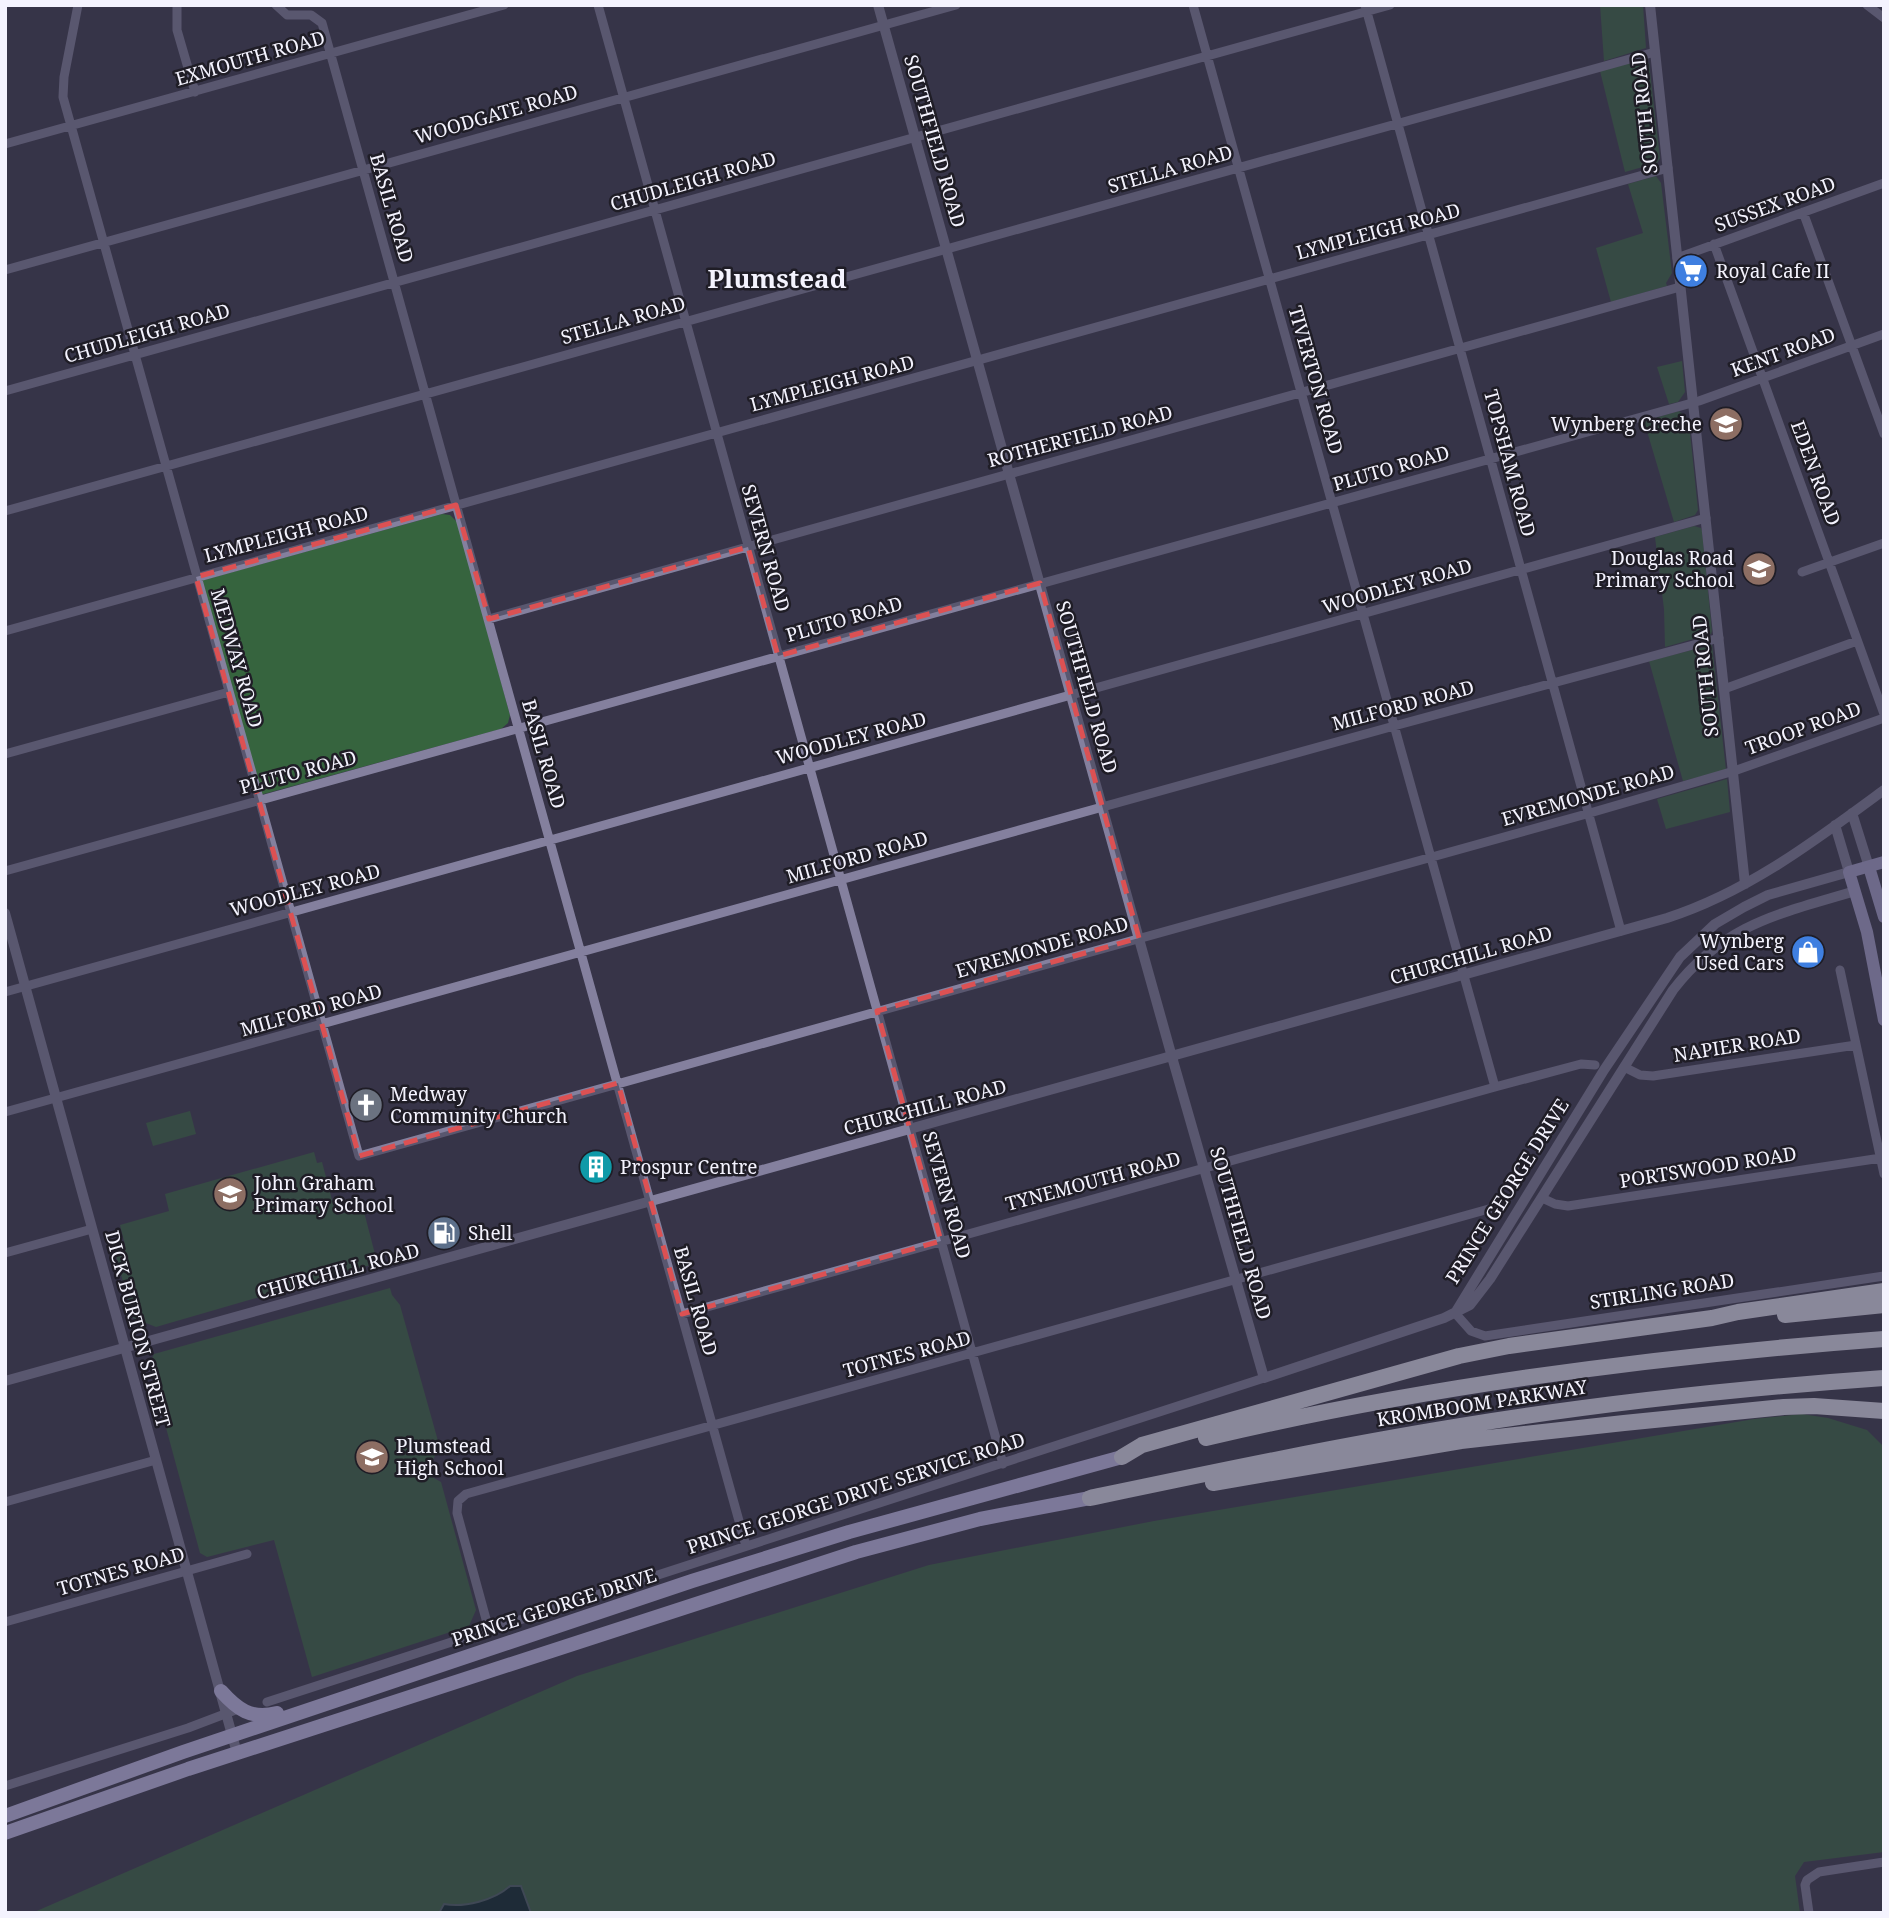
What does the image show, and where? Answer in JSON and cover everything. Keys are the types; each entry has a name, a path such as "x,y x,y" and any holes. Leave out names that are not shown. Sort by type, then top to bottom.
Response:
{"highway":[{"path":"1122,1457 1142,1445 1459,1356 1509,1346 1884,1291"},
{"path":"1712,1318 1739,1319 1884,1305"},
{"name":"KROMBOOM PARKWAY","path":"1122,1457 1303,1416 1513,1380 1689,1356 1884,1339"},
{"name":"KROMBOOM PARKWAY","path":"1090,1498 1324,1450 1509,1418 1693,1395 1884,1378"},
{"path":"1090,1498 1181,1488 1461,1441 1624,1423 1784,1407 1814,1406 1884,1411"}],"main road":[{"path":"1884,862 1849,872 1867,932 1884,1020"},
{"path":"1869,867 1879,884 1884,917"},
{"path":"1855,891 1879,884"},
{"name":"PRINCE GEORGE DRIVE","path":"5,1816 232,1736 692,1581 849,1532 1122,1457"},
{"path":"5,1833 237,1753 856,1552 980,1519 1090,1498"},
{"path":"221,1690 232,1711 269,1715 352,1695"}],"street":[{"name":"MEDWAY ROAD","path":"78,5 63,90 71,126 359,1156"},
{"path":"177,5 177,30 195,92"},
{"name":"BASIL ROAD","path":"276,5 286,15 311,15 322,23 746,1546"},
{"name":"EXMOUTH ROAD","path":"5,144 504,5"},
{"name":"SEVERN ROAD","path":"598,5 1003,1464"},
{"name":"SOUTHFIELD ROAD","path":"878,5 1264,1378"},
{"name":"WOODGATE ROAD","path":"5,270 956,5"},
{"name":"TIVERTON ROAD","path":"1193,5 1495,1087"},
{"name":"CHUDLEIGH ROAD","path":"5,391 1207,57 1366,9 1390,5"},
{"name":"SOUTH ROAD","path":"1650,5 1745,884"},
{"path":"1867,5 1884,18"},
{"name":"TOPSHAM ROAD","path":"1366,9 1621,931"},
{"name":"STELLA ROAD","path":"5,511 1655,52"},
{"name":"LYMPLEIGH ROAD","path":"5,631 1668,168"},
{"name":"SUSSEX ROAD","path":"1678,258 1884,183"},
{"path":"1803,212 1884,434"},
{"name":"EDEN ROAD","path":"1714,244 1884,716"},
{"name":"ROTHERFIELD ROAD","path":"489,619 1680,287"},
{"name":"KENT ROAD","path":"1693,402 1884,334"},
{"name":"PLUTO ROAD","path":"5,871 1693,402"},
{"name":"WOODLEY ROAD","path":"5,992 1706,518"},
{"path":"1802,572 1884,542"},
{"name":"MILFORD ROAD","path":"5,1112 1719,638"},
{"path":"1724,689 1857,641"},
{"path":"5,754 229,692"},
{"name":"TROOP ROAD","path":"1734,771 1884,716"},
{"name":"EVREMONDE ROAD","path":"359,1156 1734,771"},
{"name":"CHURCHILL ROAD","path":"5,1381 1690,911 1764,875 1884,790"},
{"path":"1852,813 1869,867"},
{"path":"1835,825 1849,872"},
{"name":"PRINCE GEORGE DRIVE","path":"1455,1313 1604,1070 1680,957 1715,924 1744,907 1768,895 1849,872"},
{"name":"PRINCE GEORGE DRIVE","path":"1455,1313 1475,1299 1673,990 1686,974 1714,948 1758,921 1855,891"},
{"name":"DICK BURTON STREET","path":"5,913 221,1690"},
{"path":"1840,970 1884,1174"},
{"name":"NAPIER ROAD","path":"1624,1067 1640,1075 1653,1076 1856,1045"},
{"name":"TYNEMOUTH ROAD","path":"681,1314 1495,1087 1581,1064 1595,1065"},
{"name":"PORTSWOOD ROAD","path":"1542,1198 1568,1206 1881,1158"},
{"name":"TOTNES ROAD","path":"489,1630 457,1513 457,1504 463,1496 1496,1207"},
{"path":"5,1253 92,1229"},
{"name":"STIRLING ROAD","path":"1455,1313 1471,1331 1485,1336 1884,1276"},
{"name":"PRINCE GEORGE DRIVE SERVICE ROAD","path":"267,1702 1003,1464 1455,1313"},
{"path":"5,1502 156,1460"},
{"name":"TOTNES ROAD","path":"5,1622 247,1554"},
{"path":"5,1786 188,1728 232,1711 232,1736 237,1753"},
{"path":"1809,1913 1805,1891 1807,1880 1819,1872 1884,1862"}],"highlighted area":[{"path":"456,505 489,619 748,547 778,656 1040,583 1139,938 877,1011 941,1241 682,1314 618,1083 359,1156 196,577"}],"green space":[{"path":"1600,5 1643,5 1646,48 1604,61"},
{"path":"1641,60 1649,63 1660,158 1657,163 1625,172 1600,71"},
{"path":"1656,176 1661,183 1672,273 1667,286 1611,302 1596,248 1643,233 1628,184"},
{"path":"1682,361 1685,392 1678,402 1669,404 1657,367"},
{"path":"1679,411 1689,423 1698,510 1695,515 1674,522 1644,421"},
{"path":"442,514 450,515 458,523 510,715 508,723 501,729 260,795 200,581"},
{"path":"1694,526 1702,531 1712,631 1711,634 1665,647 1664,609 1655,537"},
{"path":"1712,645 1726,770 1683,781 1649,661"},
{"path":"1727,779 1730,812 1666,829 1657,799"},
{"path":"190,1111 196,1134 153,1146 146,1123"},
{"path":"314,1152 317,1163 322,1162 336,1215 363,1208 376,1258 374,1264 156,1327 133,1318 114,1249 125,1245 120,1225 169,1211 165,1194"},
{"path":"390,1288 400,1305 438,1441 437,1451 427,1474 441,1482 476,1610 469,1626 312,1677 274,1540 207,1557 200,1553 149,1365 154,1354"},
{"path":"1802,1414 1828,1418 1867,1430 1884,1447 1884,1852 1804,1862 1795,1876 1800,1913 32,1913 577,1676 929,1565 1154,1521 1754,1419"}],"shaded area":[{"path":"510,1886 521,1886 531,1913 439,1913 444,1904 479,1902"}],"place":[{"name":"Royal Cafe II","path":"1691,271"},
{"name":"Wynberg Creche","path":"1726,424"},
{"name":"Douglas Road Primary School","path":"1759,569"},
{"name":"Wynberg Used Cars","path":"1808,952"},
{"name":"Medway Community Church","path":"366,1105"},
{"name":"Prospur Centre","path":"596,1167"},
{"name":"John Graham Primary School","path":"230,1194"},
{"name":"Shell","path":"444,1233"},
{"name":"Plumstead High School","path":"372,1457"}],"district":[{"name":"Plumstead","path":"777,279"}]}
